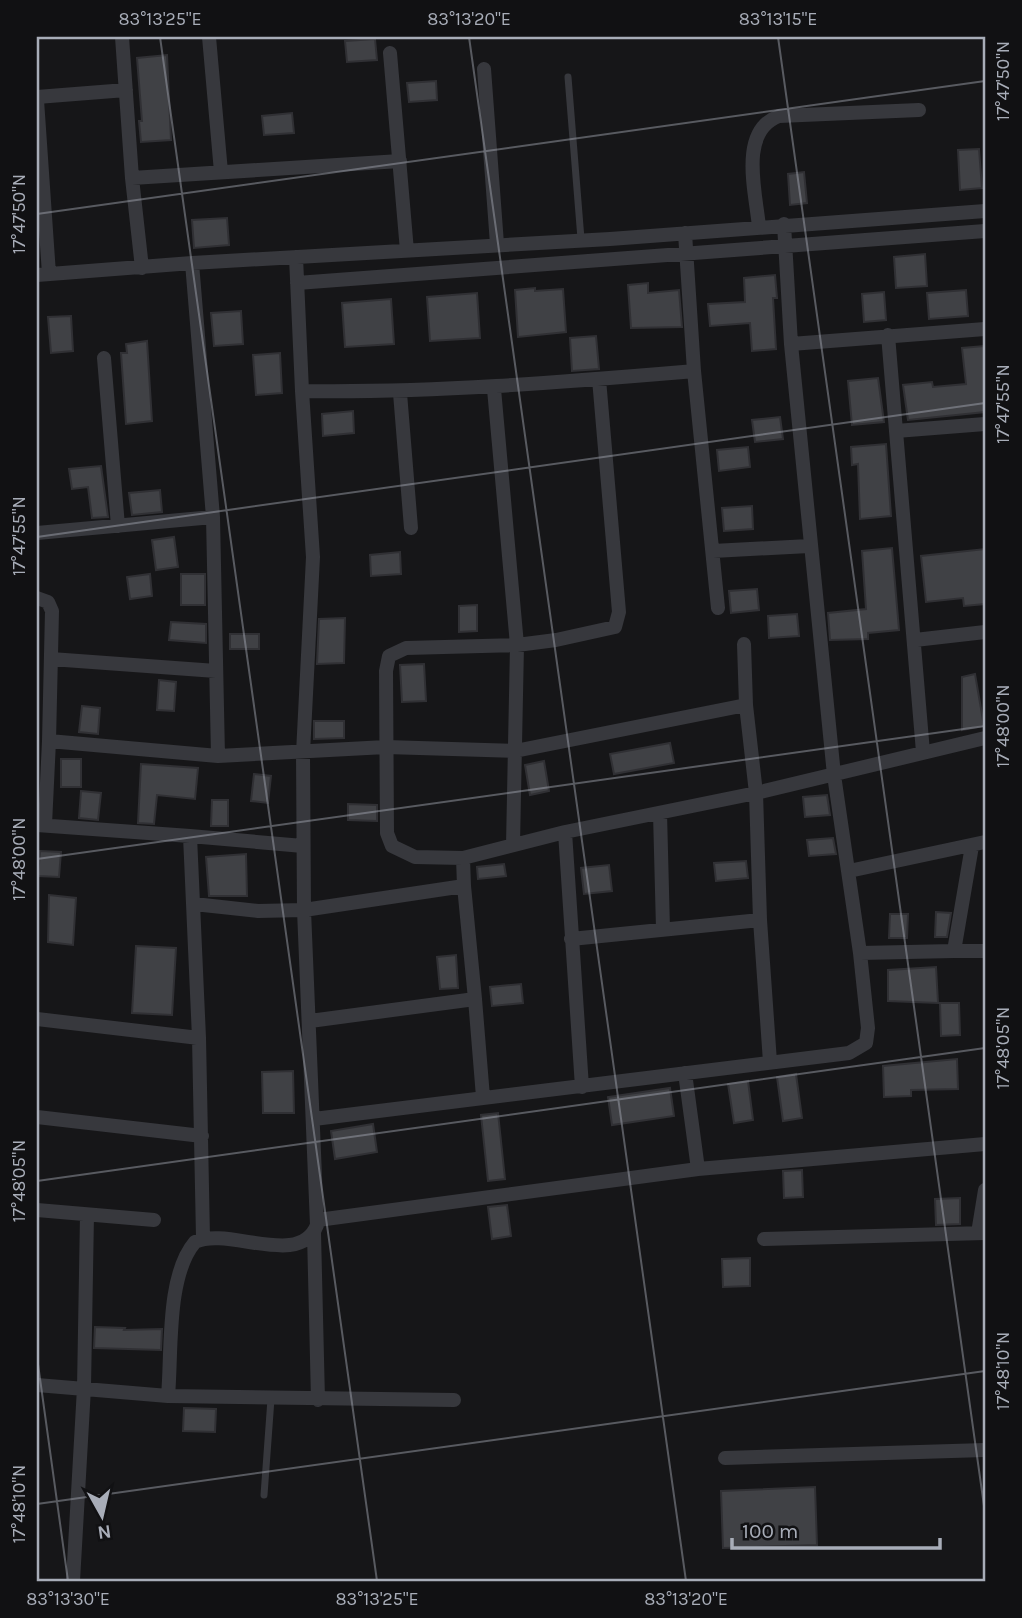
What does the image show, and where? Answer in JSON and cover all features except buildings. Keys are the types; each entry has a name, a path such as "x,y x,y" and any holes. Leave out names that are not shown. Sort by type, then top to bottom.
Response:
{"street":[{"path":"122,37 132,178 142,268"},
{"path":"209,37 221,172"},
{"path":"390,53 407,251"},
{"path":"484,69 497,244"},
{"path":"126,90 37,99 43,274 985,211"},
{"path":"758,227 753,147 756,134 771,119 779,116 919,110"},
{"path":"132,178 400,162"},
{"path":"314,1119 849,1053 866,1043 868,1028 860,953 834,775 808,546 783,224"},
{"path":"297,282 985,231"},
{"path":"685,233 694,371 718,608"},
{"path":"383,252 386,275"},
{"path":"296,257 313,557 303,753 303,846 314,1119 318,1400"},
{"path":"192,263 213,517 218,756"},
{"path":"791,344 985,329"},
{"path":"888,335 923,752"},
{"path":"104,358 118,526"},
{"path":"302,391 400,393 494,389 694,371"},
{"path":"599,379 619,612 615,627 556,640 517,645 406,648 394,652 387,660 386,671 387,834 392,846 415,857 463,858 565,832 756,793 985,738"},
{"path":"494,389 517,645 513,845"},
{"path":"400,393 411,528"},
{"path":"896,431 985,424"},
{"path":"37,533 213,517"},
{"path":"713,551 808,546"},
{"path":"37,598 48,602 51,607 49,740 41,825 303,846"},
{"path":"915,640 985,632"},
{"path":"744,644 746,705 756,793 760,920 770,1062"},
{"path":"51,659 216,671"},
{"path":"49,740 218,756 386,747 515,751 746,705"},
{"path":"660,813 663,929"},
{"path":"565,832 582,1087"},
{"path":"190,836 199,1038 203,1238"},
{"path":"849,871 979,844 954,951"},
{"path":"463,858 483,1097"},
{"path":"194,904 258,911 304,910 464,886"},
{"path":"571,939 760,920"},
{"path":"860,953 985,951"},
{"path":"310,1021 475,999"},
{"path":"37,1019 199,1038"},
{"path":"685,1073 698,1169"},
{"path":"37,1117 202,1136"},
{"path":"168,1396 177,1279 191,1247 203,1238 285,1245 304,1241 316,1227 698,1169 985,1143"},
{"path":"764,1238 982,1233 985,1190"},
{"path":"37,1210 154,1220"},
{"path":"73,1581 84,1388 87,1214"},
{"path":"37,1385 168,1396 454,1400"},
{"path":"725,1458 985,1450"}],"lane":[{"path":"568,78 581,239"},
{"path":"264,1495 271,1399"}]}
